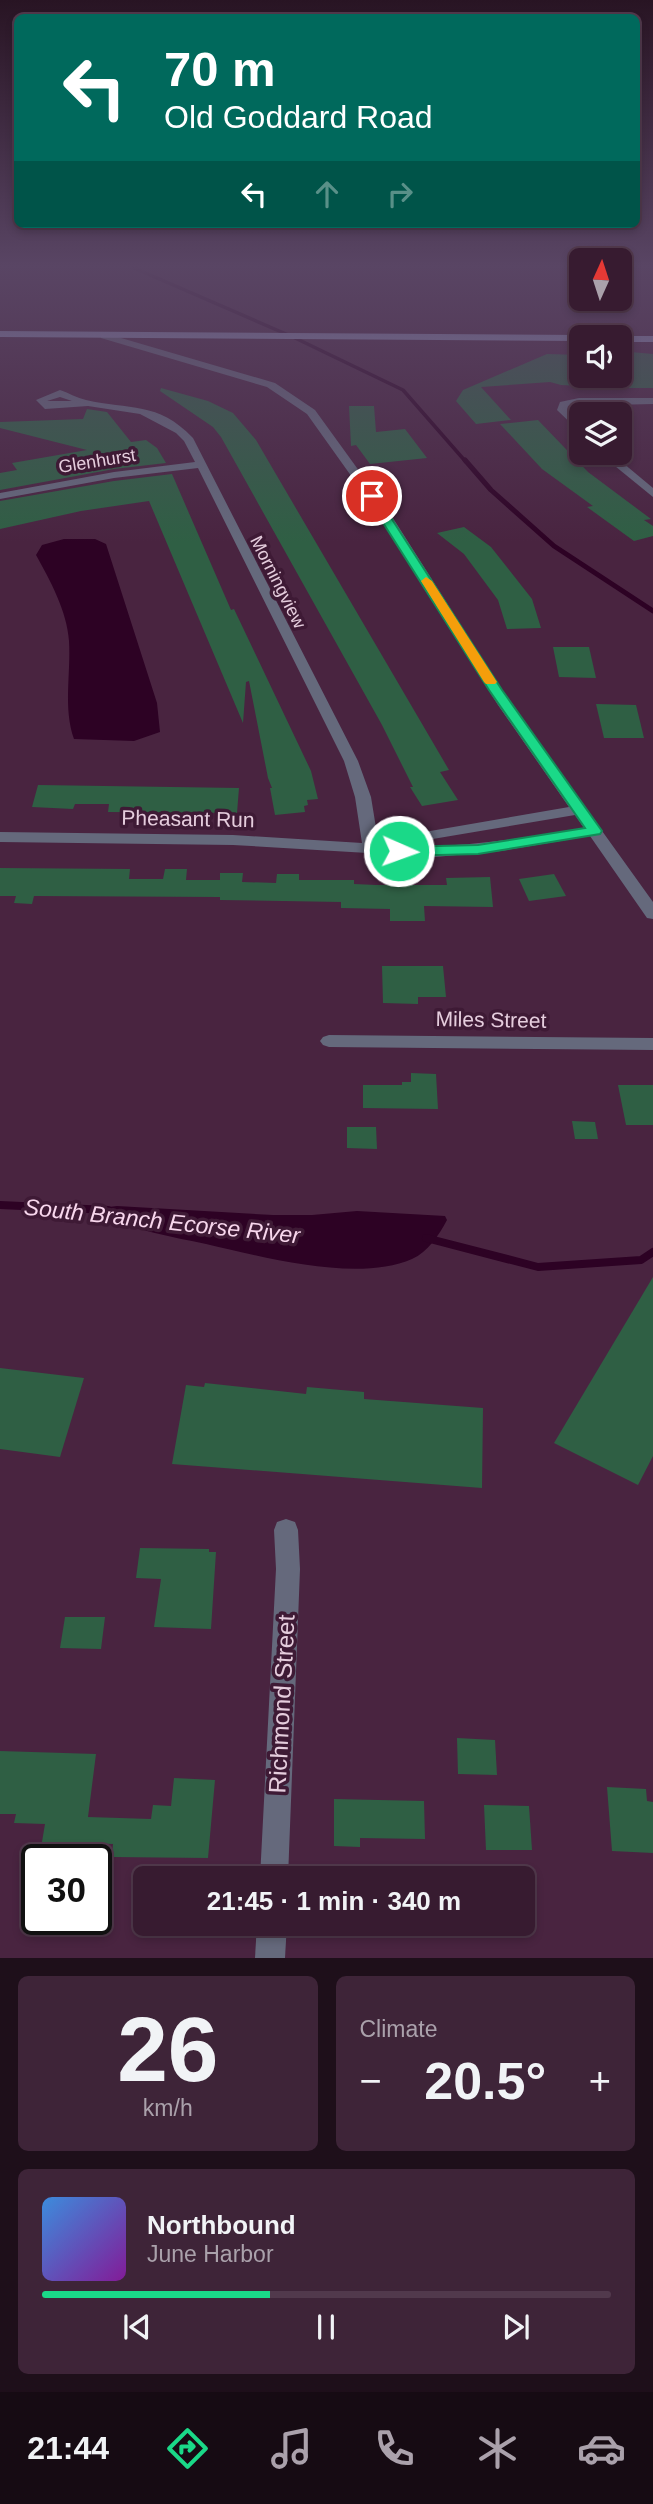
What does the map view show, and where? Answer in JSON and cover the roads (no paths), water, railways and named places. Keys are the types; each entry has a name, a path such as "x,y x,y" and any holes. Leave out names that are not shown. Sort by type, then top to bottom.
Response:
{"street":[{"path":"184,359 271,386 283,391 311,412 385,515 496,690 653,914"},
{"path":"574,402 653,401"},
{"name":"Morningview","path":"85,403 134,410 171,424 182,430 189,440 199,465 351,761 363,797 373,847"},
{"path":"569,403 564,404 562,410 569,417"},
{"name":"Glenhurst","path":"0,496 114,475 199,465"},
{"path":"617,465 653,494"},
{"path":"627,474 653,474"},
{"name":"Pheasant Run","path":"373,847 397,839 579,810"},
{"path":"487,826 501,846"},
{"name":"Pheasant Run","path":"0,837 222,839 435,852 501,846 594,831"},
{"name":"Miles Street","path":"329,1041 653,1044"},
{"name":"Richmond Street","path":"275,1866 288,1569 286,1530"},
{"path":"270,1958 271,1936"}],"water":[{"path":"64,539 95,539 106,544 157,703 160,732 134,741 74,739 68,703 68,630 57,596 36,555 42,545"},
{"path":"117,1206 273,1215 357,1211 445,1216 447,1220 428,1248 412,1259 390,1266 338,1268 282,1261 167,1236 103,1216 101,1208"}],"waterway":[{"path":"339,359 403,390 466,462"},
{"path":"465,460 491,490 554,546 653,611"},
{"name":"South Branch Ecorse River","path":"0,1205 108,1210"},
{"name":"South Branch Ecorse River","path":"426,1238 538,1267 641,1260 653,1252"}]}
